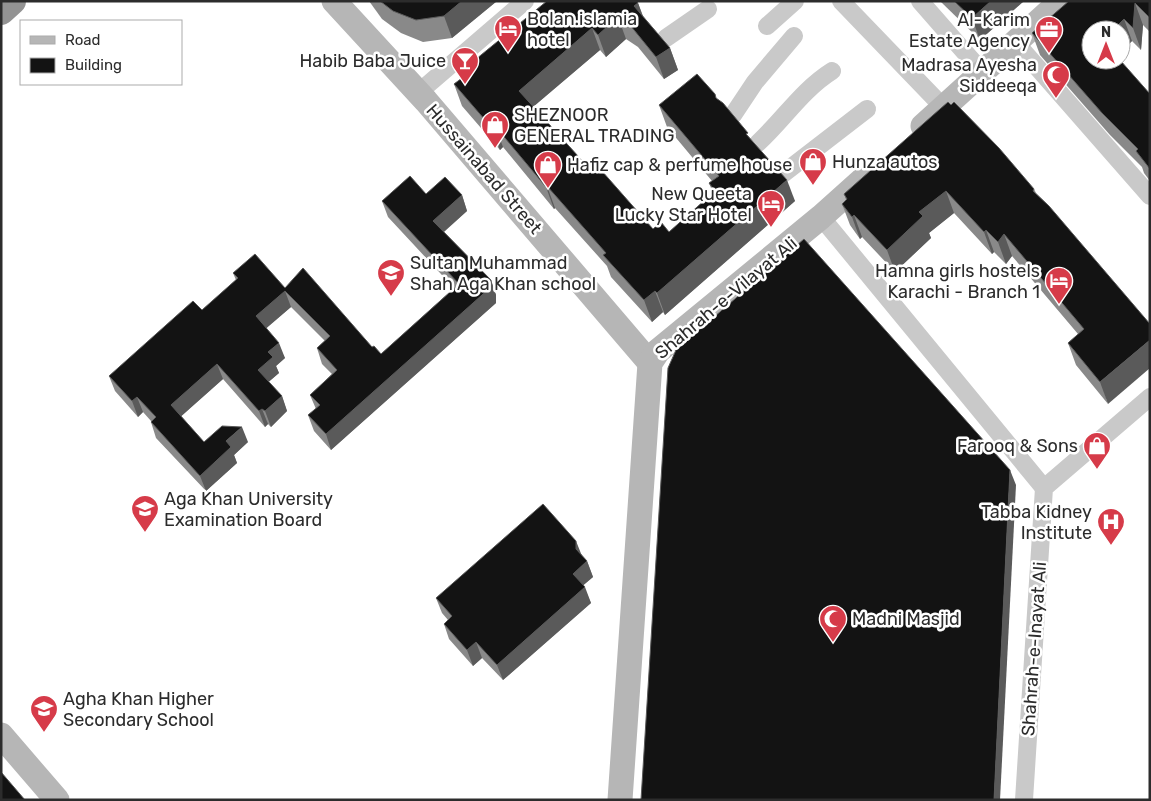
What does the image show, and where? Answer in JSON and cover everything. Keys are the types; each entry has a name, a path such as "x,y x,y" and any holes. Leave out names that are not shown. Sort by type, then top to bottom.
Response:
{"highway":[{"path":"1,11 12,1"}],"street":[{"name":"Hussainabad Street","path":"334,1 418,93 650,363"},
{"path":"418,93 525,1"},
{"path":"767,26 795,1"},
{"path":"841,1 944,108"},
{"path":"920,1 983,73"},
{"path":"908,140 1061,1"},
{"path":"666,38 708,9"},
{"path":"733,115 755,82 794,36"},
{"path":"1016,43 1150,196"},
{"path":"758,143 774,129 804,93 832,72"},
{"path":"784,173 867,109"},
{"name":"Shahrah-e-Vilayat Ali","path":"620,800 650,363 670,342 821,217 886,160"},
{"path":"821,217 1044,488 1150,397"},
{"name":"Shahrah-e-Inayat Ali","path":"1024,800 1044,488"},
{"path":"5,747 57,800"}],"building":[{"path":"380,1 462,1 444,16 416,20 393,11"},
{"path":"547,1 636,1 638,3 634,6 670,48 656,57 630,25 618,17 598,35 592,28 519,91 588,167 594,162 653,229 661,222 669,232 715,191 709,183 719,176 659,105 697,74 787,180 657,293 655,291 644,300 603,255 606,253 546,187 495,126 492,128 454,84 462,78 459,73"},
{"path":"954,1 991,1 972,18"},
{"path":"1069,1 1150,1 1150,18 1135,3 1133,28 1131,20 1081,20 1081,70 1129,70 1150,94 1150,169 1136,151 1138,149 1102,113 1032,33"},
{"path":"948,102 951,105 954,102 999,148 1034,189 1033,191 1049,206 1150,324 1150,340 1100,382 1068,343 1084,329 1004,234 998,242 986,230 984,232 946,191 919,212 923,216 887,250 854,215 852,217 842,204 847,199 844,194"},
{"path":"410,176 426,194 445,177 462,195 433,221 491,280 491,287 326,434 308,415 320,405 310,395 337,370 317,348 330,336 285,291 256,316 279,343 268,352 273,357 258,370 282,396 265,411 262,409 259,411 217,364 171,405 204,442 222,426 242,427 226,441 231,447 200,476 151,422 156,417 137,397 132,401 109,376 193,301 202,310 238,278 233,273 255,254 285,288 303,268 372,347 374,346 381,354 459,284 382,201"},
{"name":"Madni Masjid","path":"804,239 1010,470 994,800 641,800 668,368 676,350"},
{"path":"543,504 576,541 576,549 587,561 573,574 585,587 497,665 476,642 467,650 444,624 452,616 436,598"},
{"path":"1,772 25,800 1,800"}],"place":[{"name":"Bolan.islamia hotel","path":"508,53"},
{"name":"Al-Karim Estate Agency","path":"1049,54"},
{"name":"Habib Baba Juice","path":"465,85"},
{"name":"Madrasa Ayesha Siddeeqa","path":"1056,99"},
{"name":"SHEZNOOR GENERAL TRADING","path":"495,149"},
{"name":"Hunza autos","path":"813,186"},
{"name":"Hafiz cap & perfume house","path":"548,189"},
{"name":"New Queeta Lucky Star Hotel","path":"771,228"},
{"name":"Sultan Muhammad Shah Aga Khan school","path":"391,297"},
{"name":"Hamna girls hostels Karachi - Branch 1","path":"1059,305"},
{"name":"Farooq & Sons","path":"1097,470"},
{"name":"Aga Khan University Examination Board","path":"145,533"},
{"name":"Tabba Kidney Institute","path":"1111,546"},
{"name":"Madni Masjid","path":"833,643"},
{"name":"Agha Khan Higher Secondary School","path":"44,733"}]}
